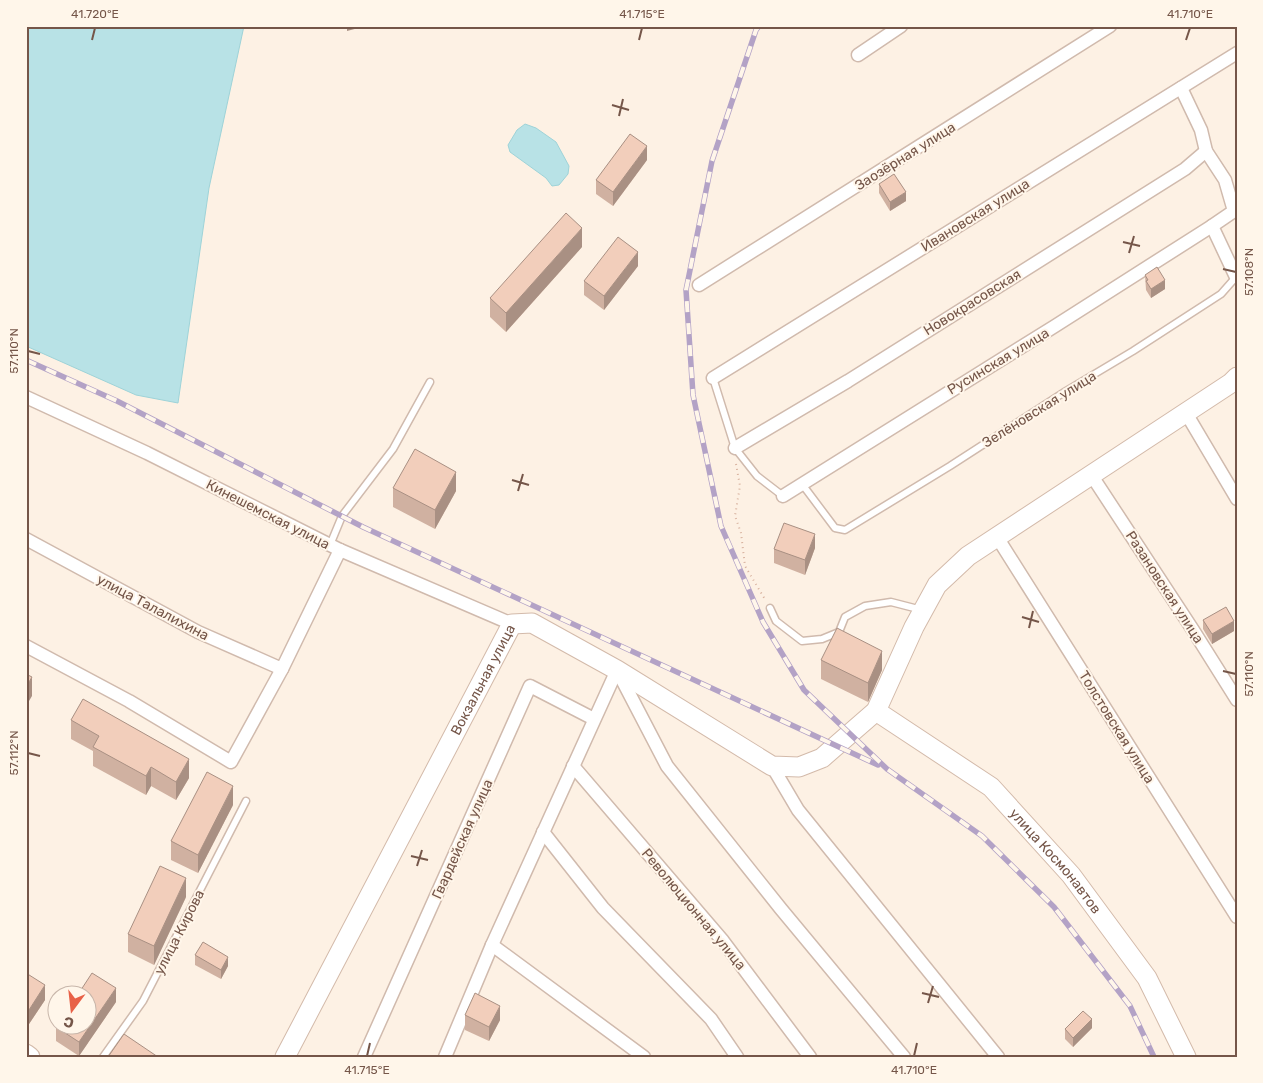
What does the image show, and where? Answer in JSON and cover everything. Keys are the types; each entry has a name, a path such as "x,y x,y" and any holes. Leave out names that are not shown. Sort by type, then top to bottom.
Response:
{"main road":[{"path":"876,711 936,585 968,556 1092,476 1231,383 1237,377"},
{"name":"Вокзальная улица","path":"285,1057 512,624 532,623 617,670 772,766 800,767 822,758 876,711"},
{"name":"улица Космонавтов","path":"876,711 991,786 1072,875 1147,978 1186,1057"},
{"path":"26,1054 30,1057"}],"street":[{"path":"858,54 901,26"},
{"name":"Заозёрная улица","path":"699,285 1110,26"},
{"name":"Ивановская улица","path":"713,378 1181,88 1235,58"},
{"path":"1181,88 1201,130 1206,151"},
{"name":"Русинская улица","path":"783,496 1055,326 1234,211 1225,180 1206,151"},
{"name":"Новокрасовская","path":"735,448 848,381 1185,169 1206,151"},
{"path":"1212,226 1236,277"},
{"name":"Кинешемская улица","path":"26,397 147,453 335,548 512,624"},
{"path":"1186,413 1237,499"},
{"name":"Разановская улица","path":"1092,476 1237,700"},
{"name":"Толстовская улица","path":"997,538 1237,917"},
{"name":"улица Талалихина","path":"26,539 198,632 282,669"},
{"path":"26,646 129,701 231,762 282,669 335,548"},
{"path":"445,1057 492,945 617,670"},
{"path":"617,670 667,766 781,909 904,1057"},
{"name":"Гвардейская улица","path":"364,1057 530,686 594,718"},
{"name":"Революционная улица","path":"573,766 723,941 810,1057"},
{"path":"772,766 798,810 998,1057"},
{"path":"543,832 603,908 711,1019 737,1057"},
{"path":"492,945 644,1057"}],"lane":[{"name":"Зелёновская улица","path":"802,484 835,528 845,530 1133,351 1221,294 1236,277"},
{"path":"713,378 735,448 757,476 783,496"},
{"path":"335,548 342,516 393,450 430,382"},
{"path":"770,608 776,621 802,641 822,639 838,632 845,617 865,606 891,602 923,610"},
{"name":"улица Кирова","path":"103,1057 144,1001 246,801"}],"path":[{"path":"735,448 740,486 735,516 741,533 746,566 770,608"}],"water":[{"path":"26,26 244,26 209,188 178,403 136,395 26,346"},
{"path":"525,124 536,128 556,142 569,166 568,174 559,185 552,186 546,178 510,152 508,145 517,130"}],"building":[{"path":"630,134 647,146 613,192 596,180"},
{"path":"894,174 906,192 890,202 879,184"},
{"path":"566,213 582,228 506,313 490,298"},
{"path":"618,237 638,252 604,296 584,281"},
{"path":"1157,267 1165,280 1151,289 1145,275"},
{"path":"415,449 456,472 435,510 393,488"},
{"path":"784,523 815,534 805,560 774,549"},
{"path":"1226,607 1234,621 1212,634 1203,620"},
{"path":"837,628 882,651 868,683 821,660"},
{"path":"26,674 32,677 26,687"},
{"path":"83,699 189,759 176,782 151,767 146,776 93,747 99,736 71,720"},
{"path":"207,772 233,786 198,855 171,841"},
{"path":"160,866 186,878 154,946 128,934"},
{"path":"203,942 228,957 221,970 195,955"},
{"path":"26,973 45,985 29,1010 26,1009"},
{"path":"92,973 116,988 98,1014 98,986 84,986"},
{"path":"475,993 500,1006 489,1027 465,1015"},
{"path":"1083,1011 1092,1019 1073,1038 1065,1029"},
{"path":"124,1034 158,1057 108,1057"},
{"path":"70,1036 83,1036 79,1042"}],"railway":[{"path":"759,26 756,30 712,161 686,290 693,395 721,526 763,622 804,690 887,769 982,836 1054,907 1130,1006 1154,1057"},
{"path":"26,360 117,401 363,527 878,765"}]}
